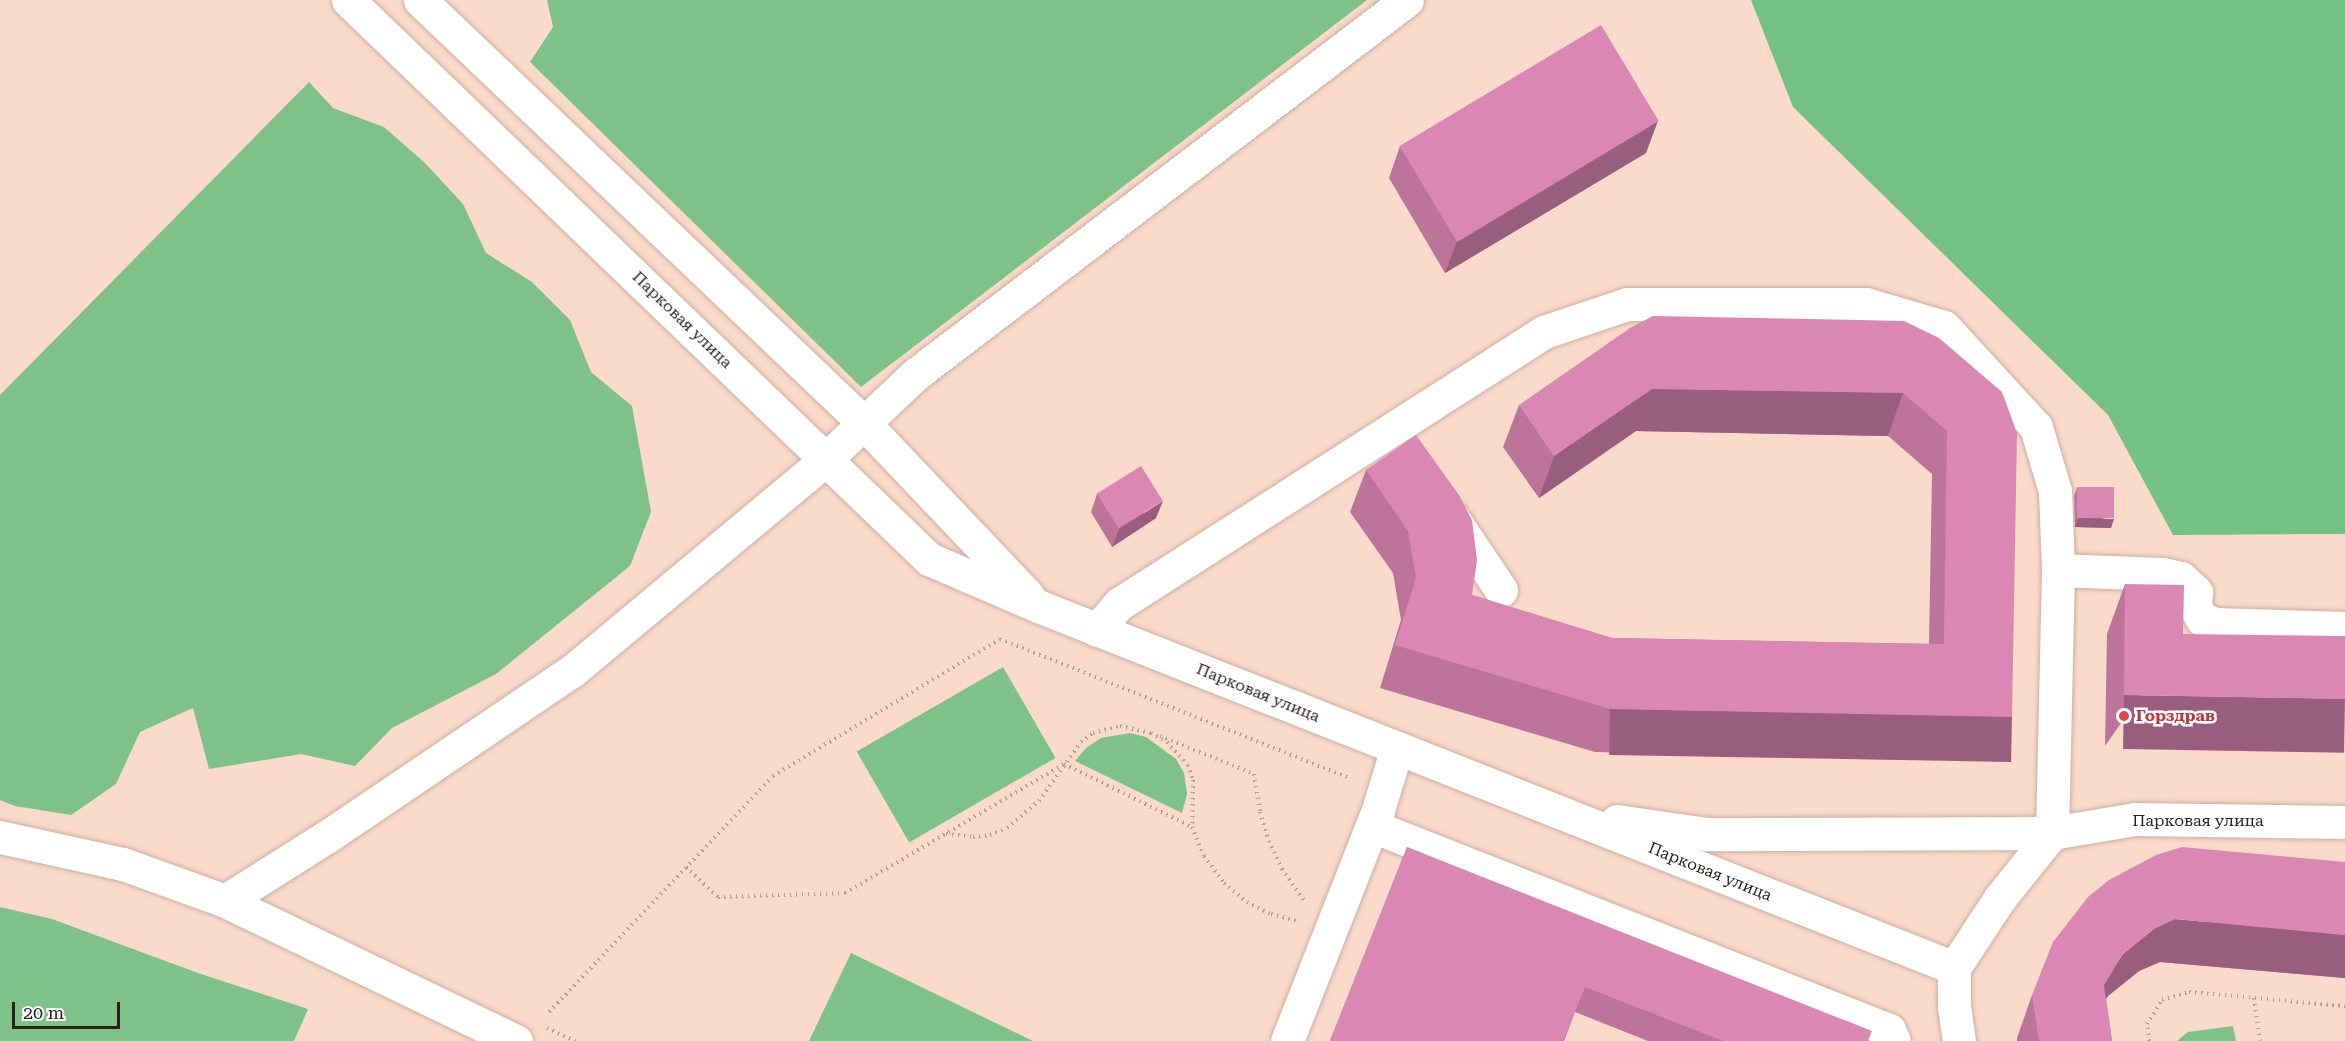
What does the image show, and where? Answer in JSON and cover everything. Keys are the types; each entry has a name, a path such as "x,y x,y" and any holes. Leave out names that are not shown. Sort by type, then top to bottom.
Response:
{"street":[{"name":"Парковая улица","path":"348,0 929,559 1097,630 1954,968"},
{"name":"Парковая улица","path":"420,0 864,423 1038,606"},
{"path":"225,901 328,836 572,671 826,459 916,374 1407,0"},
{"path":"1097,630 1119,604 1544,332 1627,304 1866,304 1944,327 2036,427 2055,491 2058,570 2052,833 2000,898 1954,968 1954,1006 1959,1041"},
{"path":"1393,429 1412,457"},
{"path":"1437,495 1501,590"},
{"path":"2058,570 2162,574 2181,578 2196,592 2195,607 2202,619 2215,624 2345,628"},
{"path":"1287,1041 1329,925 1384,792 1398,748"},
{"name":"Парковая улица","path":"1563,813 1707,834 2052,833 2135,819 2345,822"},
{"path":"1371,826 1889,1030 1894,1041"},
{"path":"0,837 123,864 225,901 516,1041"}],"path":[{"path":"549,1012 773,776 1000,639 1384,792"},
{"path":"945,834 973,837 990,835 1007,828 1039,801 1081,742 1106,728 1120,726 1151,733 1254,774 1260,812 1269,841 1282,869 1304,901 1329,925"},
{"path":"1151,733 1167,742 1188,765 1193,780 1192,827 1204,856 1224,883 1247,902 1270,914 1293,921 1329,925"},
{"path":"1064,764 1192,827"},
{"path":"687,867 718,897 845,893 1064,764"},
{"path":"2149,1041 2147,1024 2162,1000 2189,992 2345,1006"},
{"path":"2254,998 2260,1041"}],"green space":[{"path":"547,0 1367,0 861,387 530,62 553,27"},
{"path":"1751,0 2345,0 2345,534 2173,535 2108,415 1793,107"},
{"path":"309,82 333,108 384,127 425,163 463,204 486,253 532,282 570,320 591,372 632,406 651,512 630,566 496,674 392,728 355,766 301,754 209,769 193,708 140,732 116,784 71,815 15,806 0,800 0,395"},
{"path":"1003,667 1056,758 909,842 857,752"},
{"path":"1130,733 1146,737 1176,759 1184,773 1187,794 1182,813 1075,761 1086,748 1101,738"},
{"path":"0,907 52,919 198,973 308,1009 294,1041 0,1041"},
{"path":"851,953 1033,1041 809,1041"},
{"path":"2233,1026 2236,1041 2177,1041 2188,1032"}],"building":[{"path":"1601,25 1659,121 1457,242 1400,146"},
{"path":"1653,316 1904,321 1939,338 2002,392 2017,433 2012,717 1610,709 1395,645 1416,578 1408,531 1366,470 1416,435 1459,495 1472,520 1477,560 1472,595 1612,638 1944,644 1947,431 1903,393 1652,389 1554,456 1519,405 1630,328"},
{"path":"1141,466 1163,501 1119,528 1097,494"},
{"path":"2077,487 2114,487 2114,518 2077,518"},
{"path":"2125,584 2184,585 2183,634 2345,636 2345,699 2124,695"},
{"path":"1407,847 1872,1031 1868,1041 1723,1041 1585,987 1563,1041 1330,1041"},
{"path":"2182,847 2345,862 2345,935 2175,919 2155,928 2123,954 2104,985 2112,1041 2039,1041 2032,995 2053,942 2088,897 2109,880 2156,855"}],"place":[{"name":"Горздрав","path":"2124,716"}]}
